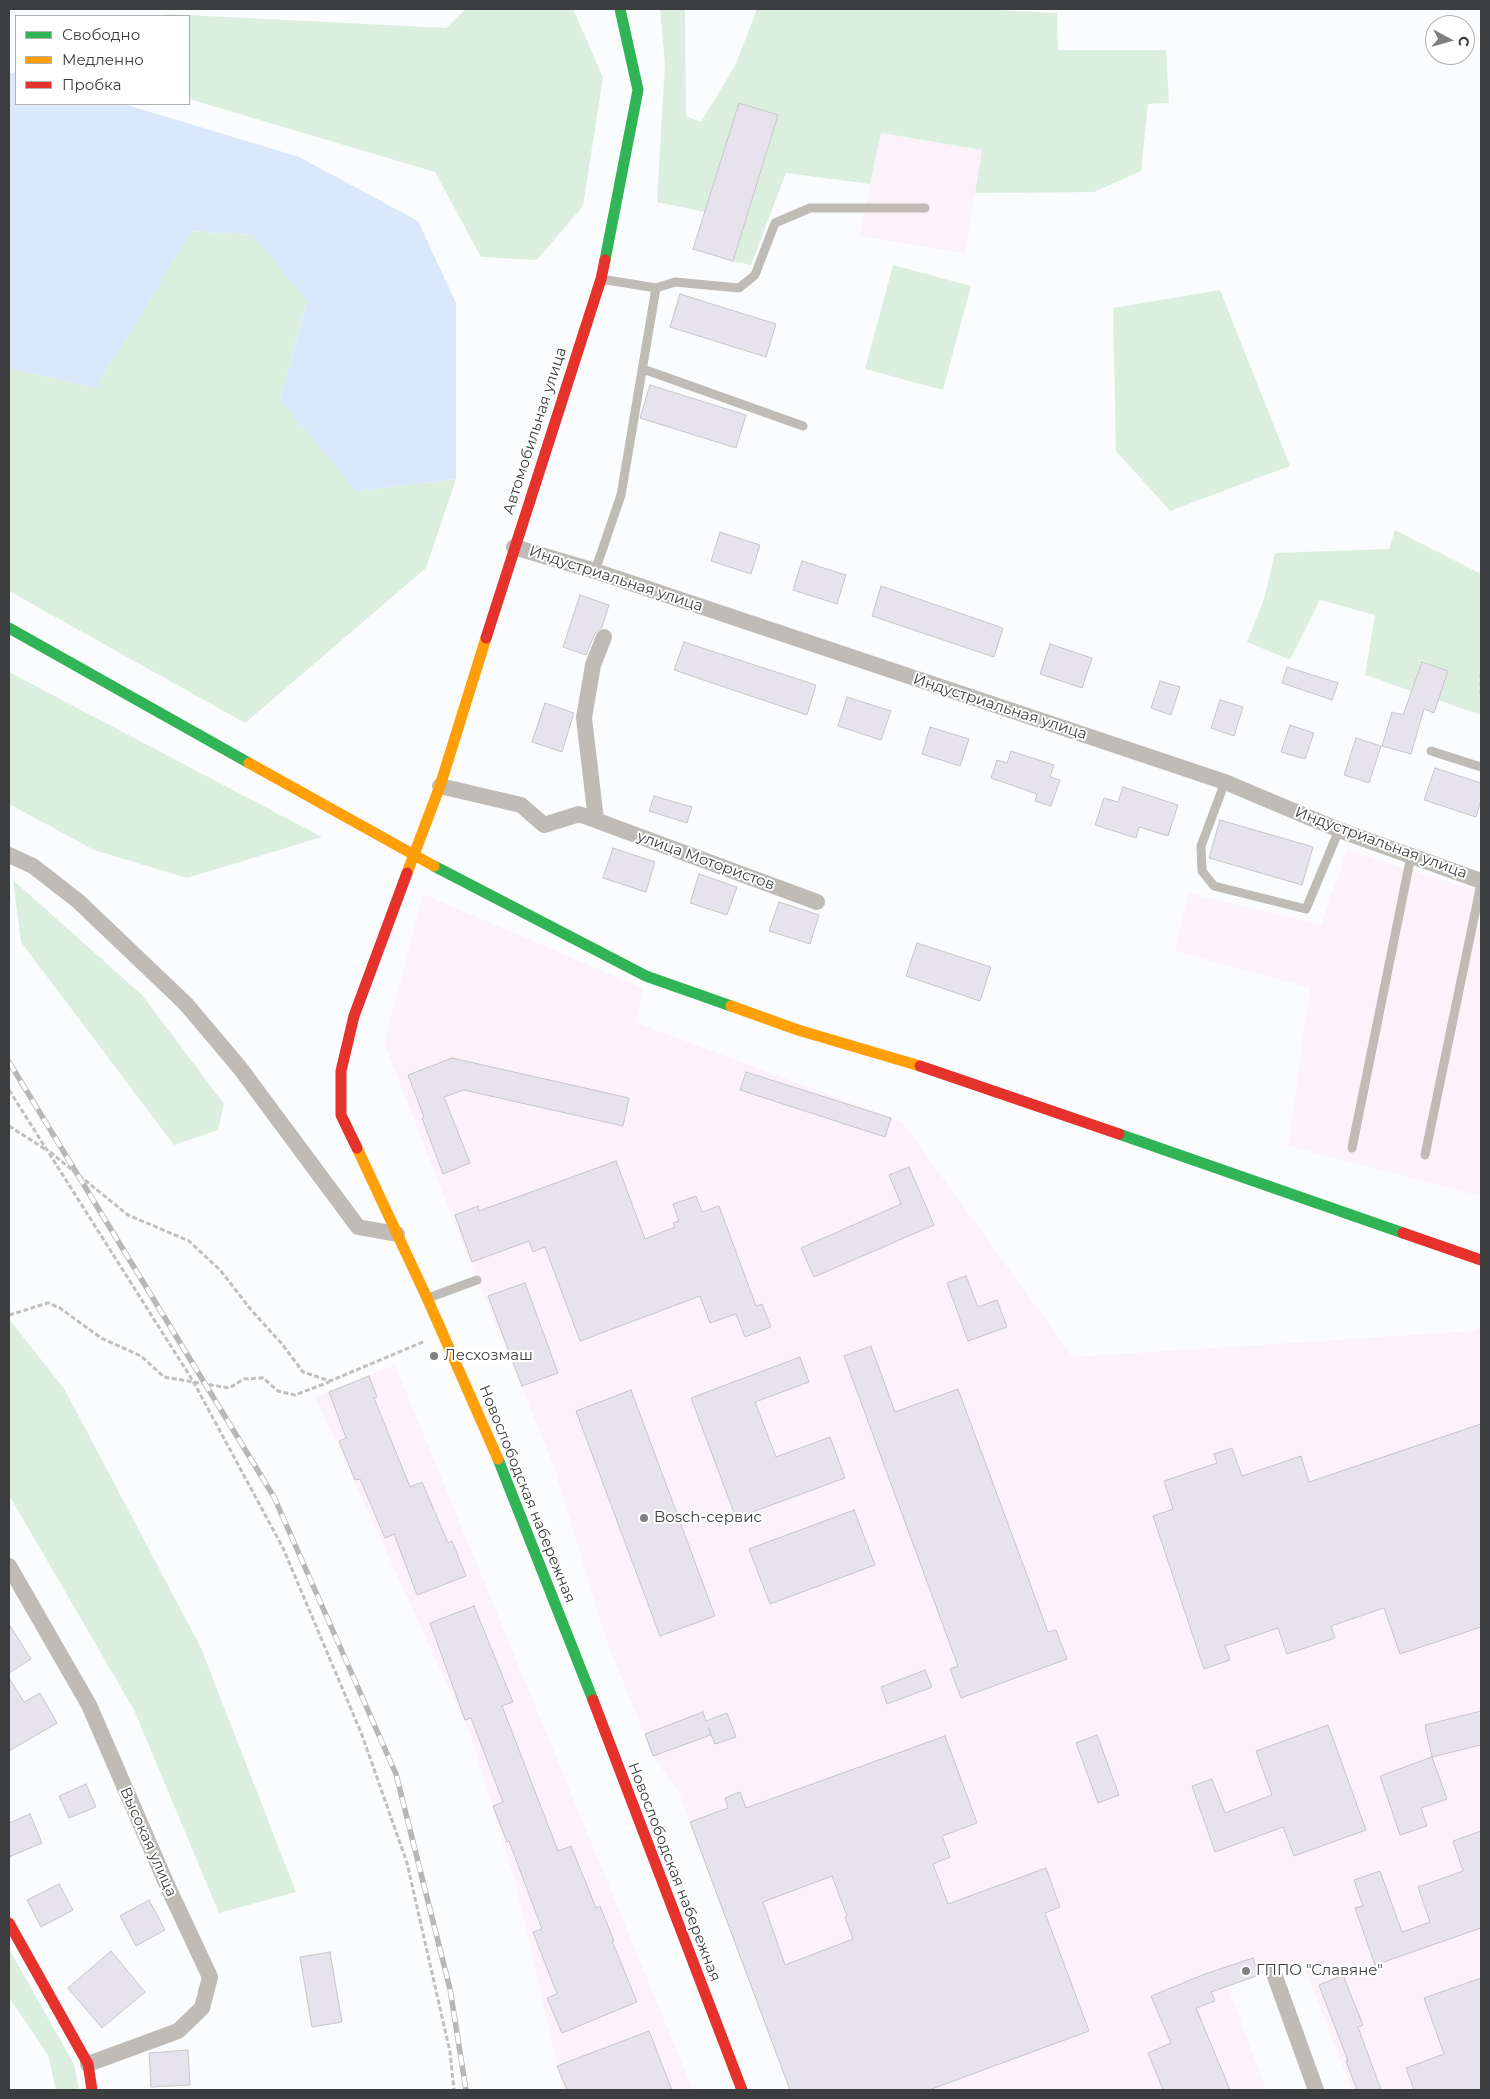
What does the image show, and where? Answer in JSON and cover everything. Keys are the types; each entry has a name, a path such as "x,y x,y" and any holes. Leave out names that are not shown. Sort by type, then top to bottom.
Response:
{"street":[{"name":"Автомобильная улица","path":"413,855 440,786 514,547 601,278 638,90 620,9"},
{"name":"Индустриальная улица","path":"514,547 595,571 1225,782 1339,830 1481,882"},
{"path":"9,628 413,855 646,976 798,1030 932,1069 1481,1260"},
{"path":"596,820 584,718 593,665 604,637"},
{"name":"улица Мотористов","path":"440,786 521,805 544,826 579,814 817,902"},
{"path":"9,855 33,866 78,902 186,1004 240,1068 358,1227 397,1234"},
{"name":"Новослободская набережная","path":"413,855 354,1016 341,1071 341,1115 427,1298 510,1485 742,2090"},
{"name":"Высокая улица","path":"9,1566 88,1705 167,1885 210,1977 202,2008 178,2030 88,2064"},
{"path":"9,1923 88,2064 92,2090"},
{"path":"1273,1971 1316,2090"}],"lane":[{"path":"601,278 656,288 675,282 739,288 754,276 774,223 810,208 925,208"},
{"path":"595,571 622,495 656,288"},
{"path":"643,369 803,426"},
{"path":"1431,751 1481,766"},
{"path":"1225,782 1202,846 1202,871 1214,886 1306,909 1339,830"},
{"path":"1352,1148 1411,856"},
{"path":"1425,1155 1481,882"},
{"path":"427,1298 478,1280"}],"path":[{"path":"1481,674 1481,696"},
{"path":"9,1090 193,1381 283,1548 362,1735 406,1863 450,2052 454,2090"},
{"path":"9,1126 47,1150 128,1215 189,1241 221,1271 303,1372 330,1381"},
{"path":"9,1315 48,1304 60,1308 102,1338 141,1356 164,1377 229,1388 244,1379 263,1378 278,1391 295,1395 442,1334"}],"shaded area":[{"path":"881,133 982,150 965,253 859,236"},
{"path":"1347,850 1481,892 1481,1196 1288,1146 1310,988 1175,951 1188,893 1321,925"},
{"path":"423,894 643,988 637,1023 902,1122 1073,1357 1474,1331 1481,1326 1481,2090 1352,2090 1302,1961 1228,1986 1266,2090 790,2090 735,1944 745,1940 738,1921 728,1925 680,1795 653,1756 607,1642 552,1461 477,1280 384,1043"},
{"path":"395,1365 693,2090 563,2090 516,1885 470,1734 315,1397"}],"green space":[{"path":"466,9 573,9 603,77 583,206 537,260 481,257 435,172 190,99 190,15 446,28"},
{"path":"660,9 685,9 686,116 701,122 735,66 757,9 977,9 1057,13 1058,50 1166,50 1169,103 1148,104 1141,171 1094,192 975,193 982,150 881,133 870,184 786,173 751,265 733,261 778,116 739,103 705,212 657,202 665,64"},
{"path":"192,231 253,235 307,300 280,400 356,491 456,479 426,568 245,723 9,591 9,368 96,388"},
{"path":"893,265 971,286 943,390 865,369"},
{"path":"1220,290 1290,466 1170,511 1116,451 1113,308"},
{"path":"1395,530 1481,574 1481,715 1365,675 1375,615 1320,600 1290,660 1247,642 1264,599 1275,553 1389,549"},
{"path":"9,672 322,837 187,878 94,850 9,804"},
{"path":"13,880 142,995 224,1104 218,1130 174,1145 21,942"},
{"path":"9,1319 65,1390 201,1648 296,1892 219,1913 134,1710 9,1495"},
{"path":"9,1949 74,2064 79,2090 56,2090 48,2055 9,1997"}],"water":[{"path":"15,72 15,105 127,105 299,157 418,221 456,303 456,479 356,491 280,400 307,301 253,235 192,231 96,388 9,368 9,74"}],"building":[{"path":"739,103 778,115 733,261 693,249"},
{"path":"680,294 776,324 766,357 670,327"},
{"path":"650,385 746,415 736,448 640,418"},
{"path":"720,532 760,545 751,574 711,561"},
{"path":"802,561 846,575 837,604 793,590"},
{"path":"881,586 1003,628 994,657 872,616"},
{"path":"580,595 609,605 602,627 595,633 586,655 563,647"},
{"path":"684,642 816,685 807,715 674,670"},
{"path":"1050,644 1092,658 1082,688 1040,674"},
{"path":"1422,662 1448,671 1434,713 1424,709 1411,754 1382,746 1392,712 1403,715"},
{"path":"1287,667 1338,683 1332,700 1282,683"},
{"path":"1160,681 1180,687 1171,715 1151,708"},
{"path":"847,697 891,711 881,740 838,726"},
{"path":"1220,700 1243,707 1234,736 1211,728"},
{"path":"545,703 574,713 562,752 532,742"},
{"path":"1290,725 1314,733 1305,759 1281,752"},
{"path":"930,727 969,739 960,766 922,754"},
{"path":"1356,738 1381,746 1369,783 1344,775"},
{"path":"1011,751 1054,765 1050,777 1060,780 1051,806 1035,801 1037,794 991,778 997,760 1007,763"},
{"path":"1435,768 1481,783 1481,800 1476,817 1424,800"},
{"path":"1123,787 1178,805 1168,836 1139,827 1136,838 1095,825 1104,798 1118,802"},
{"path":"654,796 692,807 687,823 649,811"},
{"path":"1220,820 1313,847 1302,885 1209,858"},
{"path":"613,848 655,862 646,892 603,878"},
{"path":"699,874 737,887 727,915 690,903"},
{"path":"779,902 819,915 810,944 769,931"},
{"path":"917,943 991,967 980,1001 906,976"},
{"path":"452,1058 629,1098 623,1126 464,1090 444,1097 470,1163 443,1174 408,1075"},
{"path":"746,1072 891,1118 885,1137 740,1090"},
{"path":"616,1161 645,1239 675,1227 673,1223 679,1221 673,1204 696,1196 702,1212 719,1206 756,1306 762,1304 771,1327 745,1337 736,1314 710,1323 700,1296 580,1341 545,1247 533,1252 529,1241 472,1262 455,1215 478,1206 479,1211"},
{"path":"909,1167 934,1225 814,1277 801,1248 901,1204 889,1175"},
{"path":"966,1276 978,1307 997,1300 1007,1327 968,1341 947,1283"},
{"path":"525,1283 558,1373 522,1386 488,1296"},
{"path":"871,1346 895,1412 958,1389 1048,1632 1056,1630 1067,1659 961,1698 950,1669 958,1666 844,1356"},
{"path":"800,1357 809,1382 755,1402 776,1457 830,1437 845,1478 736,1518 691,1398"},
{"path":"369,1376 377,1397 374,1398 410,1487 422,1482 448,1543 452,1541 466,1576 417,1595 394,1534 385,1538 360,1479 355,1480 339,1441 346,1438 329,1392"},
{"path":"631,1390 715,1616 660,1636 576,1411"},
{"path":"1481,1424 1481,1627 1400,1654 1384,1608 1331,1626 1335,1638 1287,1654 1278,1628 1225,1646 1230,1660 1204,1669 1153,1516 1173,1509 1164,1481 1217,1463 1214,1454 1232,1448 1242,1476 1301,1456 1309,1482"},
{"path":"854,1510 875,1565 770,1604 749,1549"},
{"path":"474,1606 513,1702 502,1706 558,1851 571,1846 596,1908 600,1906 637,2002 562,2033 547,1998 557,1994 533,1932 542,1929 509,1841 507,1842 493,1806 503,1802 471,1718 465,1720 430,1623"},
{"path":"9,1624 31,1659 9,1673"},
{"path":"925,1670 932,1687 887,1704 881,1687"},
{"path":"9,1678 24,1702 40,1693 57,1723 9,1751"},
{"path":"1481,1711 1481,1745 1432,1757 1425,1725"},
{"path":"703,1712 706,1721 727,1713 736,1737 715,1744 708,1727 711,1735 653,1756 645,1734"},
{"path":"1328,1725 1366,1830 1294,1856 1283,1827 1215,1852 1192,1786 1212,1779 1225,1813 1272,1795 1256,1751"},
{"path":"1097,1735 1119,1795 1098,1803 1076,1743"},
{"path":"945,1736 977,1823 942,1836 950,1857 933,1864 948,1904 1046,1868 1060,1907 1045,1913 1089,2031 929,2090 790,2090 690,1822 728,1808 725,1798 740,1792 746,1808","holes":["832,1876 847,1916 845,1917 853,1939 785,1965 763,1902"]},
{"path":"1432,1757 1447,1799 1421,1808 1427,1826 1400,1835 1380,1776"},
{"path":"86,1784 96,1807 69,1818 59,1796"},
{"path":"30,1814 42,1843 9,1857 9,1823"},
{"path":"1481,1831 1481,1928 1375,1965 1355,1908 1363,1906 1354,1880 1380,1871 1402,1932 1430,1922 1418,1887 1463,1871 1453,1841"},
{"path":"59,1884 73,1910 41,1927 27,1900"},
{"path":"149,1900 165,1930 136,1946 120,1916"},
{"path":"111,1951 145,1992 102,2028 68,1988"},
{"path":"330,1952 342,2022 312,2027 300,1957"},
{"path":"1253,1958 1259,1975 1211,1992 1215,2001 1196,2008 1230,2090 1163,2090 1148,2053 1171,2043 1151,1996 1205,1974"},
{"path":"1343,1975 1363,2025 1358,2027 1381,2090 1357,2090 1319,1985"},
{"path":"1481,1978 1481,2090 1414,2090 1406,2068 1444,2054 1424,1998"},
{"path":"649,2031 672,2090 567,2090 557,2066"},
{"path":"188,2050 190,2085 151,2087 149,2053"}],"railway":[{"path":"9,1062 274,1497 396,1774 450,1989 466,2090"}],"traffic: fast":[{"path":"605,260 638,90 620,9"},
{"path":"9,628 249,763"},
{"path":"434,866 646,976 731,1006"},
{"path":"1119,1134 1403,1233"},
{"path":"498,1459 593,1700"}],"traffic: slow":[{"path":"407,873 440,786 486,638"},
{"path":"249,763 434,866"},
{"path":"731,1006 798,1030 920,1066"},
{"path":"357,1148 427,1298 498,1459"}],"traffic: jam":[{"path":"486,638 601,279 605,260"},
{"path":"357,1148 341,1115 341,1071 354,1016 407,873"},
{"path":"920,1066 1119,1134"},
{"path":"1403,1233 1481,1260"},
{"path":"593,1700 742,2090"},
{"path":"9,1923 88,2064 92,2090"}],"place":[{"name":"Лесхозмаш","path":"434,1356"},
{"name":"Bosch-сервис","path":"644,1518"},
{"name":"ГППО \"Славяне\"","path":"1246,1971"}]}
